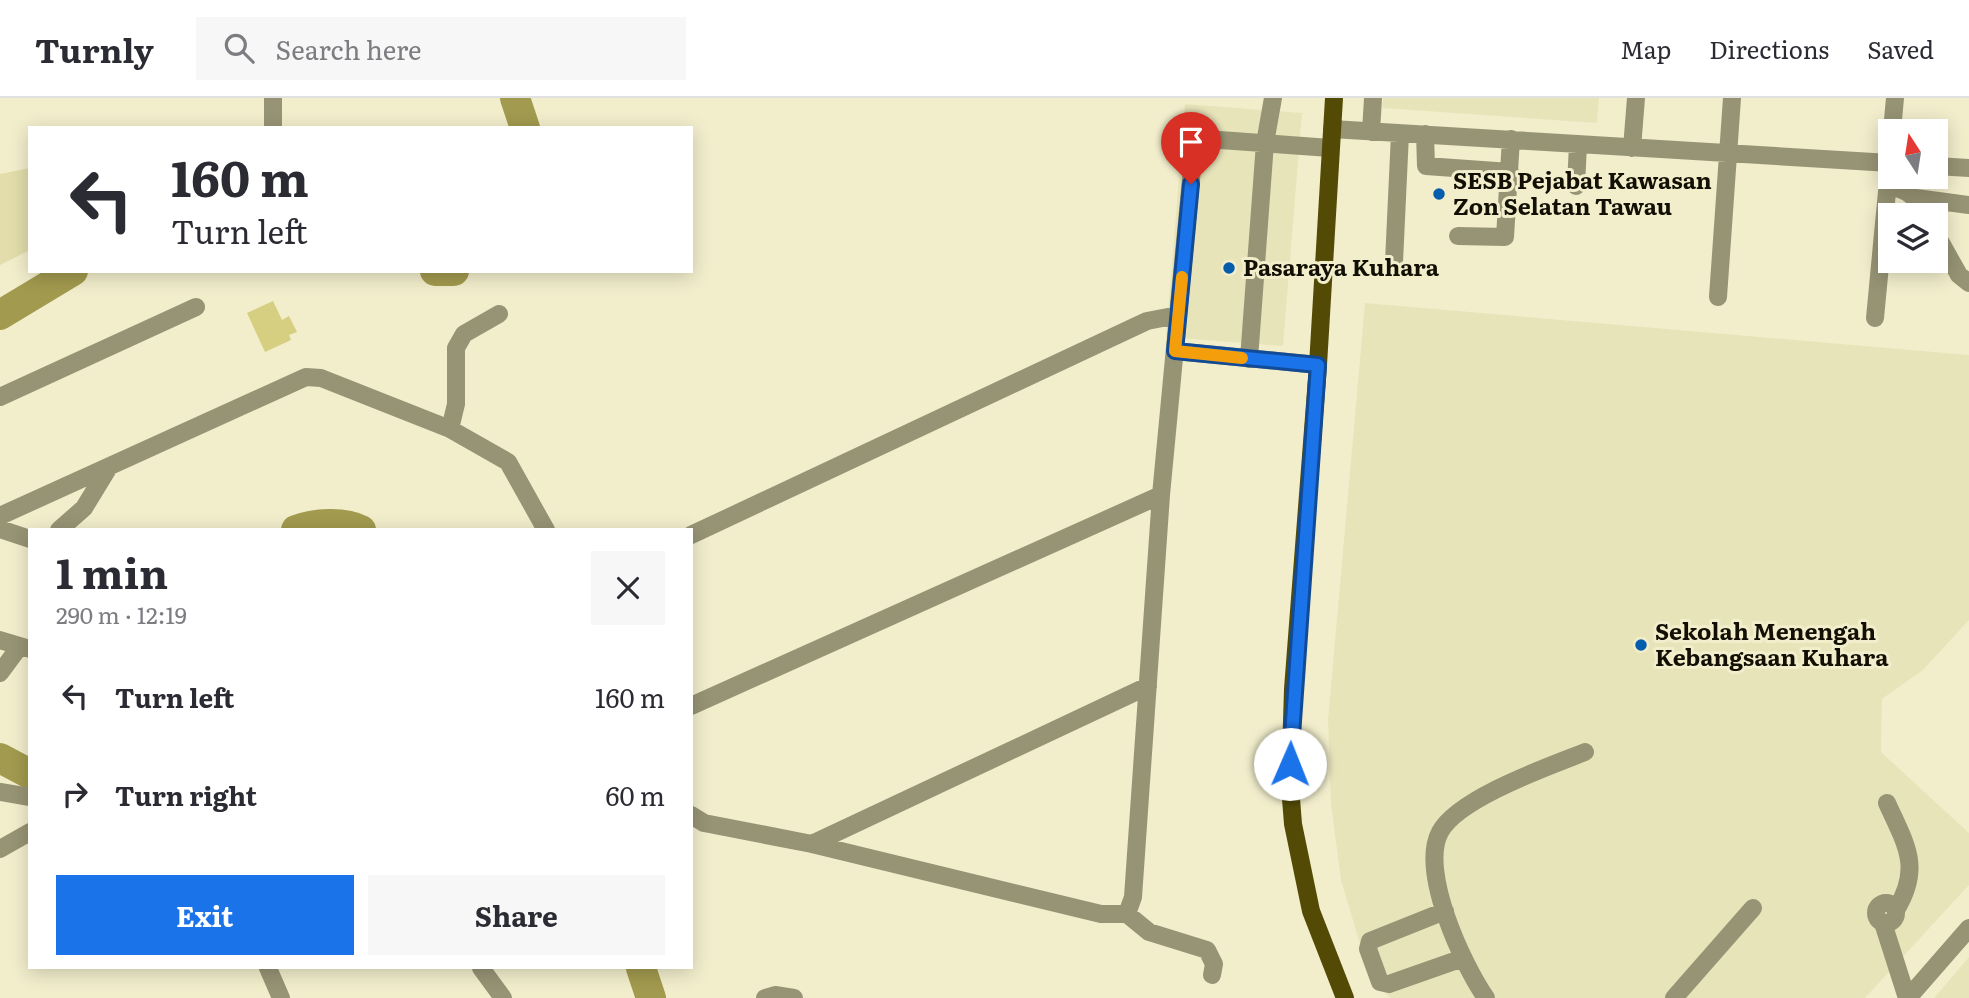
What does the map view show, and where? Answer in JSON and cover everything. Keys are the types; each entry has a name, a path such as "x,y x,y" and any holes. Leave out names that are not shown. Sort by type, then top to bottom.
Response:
{"main road":[{"path":"1334,98 1318,365 1293,689 1290,786 1293,824 1311,911 1345,998"}],"street":[{"path":"273,98 273,126"},
{"path":"1249,359 1265,143 1273,98"},
{"path":"1371,132 1373,98"},
{"path":"1632,148 1636,98"},
{"path":"1718,297 1732,98"},
{"path":"1893,119 1895,98"},
{"path":"1332,130 1878,161"},
{"path":"1394,262 1400,134"},
{"path":"1425,134 1426,166 1510,172"},
{"path":"1127,914 1133,897 1161,495 1194,158 1198,146 1206,139 1330,148"},
{"path":"1458,236 1505,237 1511,139"},
{"path":"1576,186 1578,144"},
{"path":"1948,167 1969,168"},
{"path":"1875,318 1888,189"},
{"path":"1904,189 1919,203"},
{"path":"1916,198 1969,205"},
{"path":"1948,255 1959,275 1969,283"},
{"path":"0,397 196,307"},
{"path":"450,429 456,404 456,348 464,334 499,314"},
{"path":"693,534 1147,321 1178,315"},
{"path":"1175,351 1318,365"},
{"path":"0,516 306,377 321,378 450,429 508,462 545,528"},
{"path":"61,528 84,508 109,467"},
{"path":"693,705 1161,495"},
{"path":"0,529 28,538"},
{"path":"0,640 25,648 0,673"},
{"path":"812,844 1148,686"},
{"path":"1486,998 1463,958 1445,911 1434,860 1436,843 1446,824 1480,799 1524,776 1585,752"},
{"path":"0,792 28,797"},
{"path":"1887,803 1911,864 1911,878 1889,916 1907,998"},
{"path":"693,816 704,823 812,844 1101,914 1127,914 1149,932 1207,950 1214,964 1212,975"},
{"path":"0,849 28,833"},
{"path":"1674,998 1753,908"},
{"path":"1445,911 1370,941 1368,949 1380,982 1389,984 1463,958"},
{"path":"1907,998 1969,928"},
{"path":"268,969 281,998"},
{"path":"482,969 503,998"},
{"path":"765,998 775,995 794,998"}],"shaded area":[{"path":"1383,98 1599,98 1597,123 1382,108"},
{"path":"1185,104 1302,113 1283,346 1166,337"},
{"path":"28,168 28,251 0,265 0,174"},
{"name":"Sekolah Menengah Kebangsaan Kuhara","path":"1365,303 1969,355 1969,620 1923,670 1882,699 1881,752 1969,833 1969,885 1865,998 1391,998 1377,986 1360,944 1341,880 1331,804 1328,720"},
{"path":"1969,957 1969,998 1934,998"}],"building":[{"path":"273,301 282,320 289,316 297,332 289,335 291,340 265,352 247,313"}],"waterway":[{"path":"515,98 524,126"},
{"path":"0,315 70,273"},
{"path":"304,528 329,524 356,528"},
{"path":"0,758 28,773"},
{"path":"641,969 651,998"}],"slow traffic":[{"path":"1182,277 1175,351 1242,358"}],"place":[{"name":"SESB Pejabat Kawasan Zon Selatan Tawau","path":"1439,194"},
{"name":"Pasaraya Kuhara","path":"1229,268"},
{"name":"Sekolah Menengah Kebangsaan Kuhara","path":"1641,645"}],"route":[{"path":"1191,184 1175,351 1318,365 1289,742 1290,764"}]}
